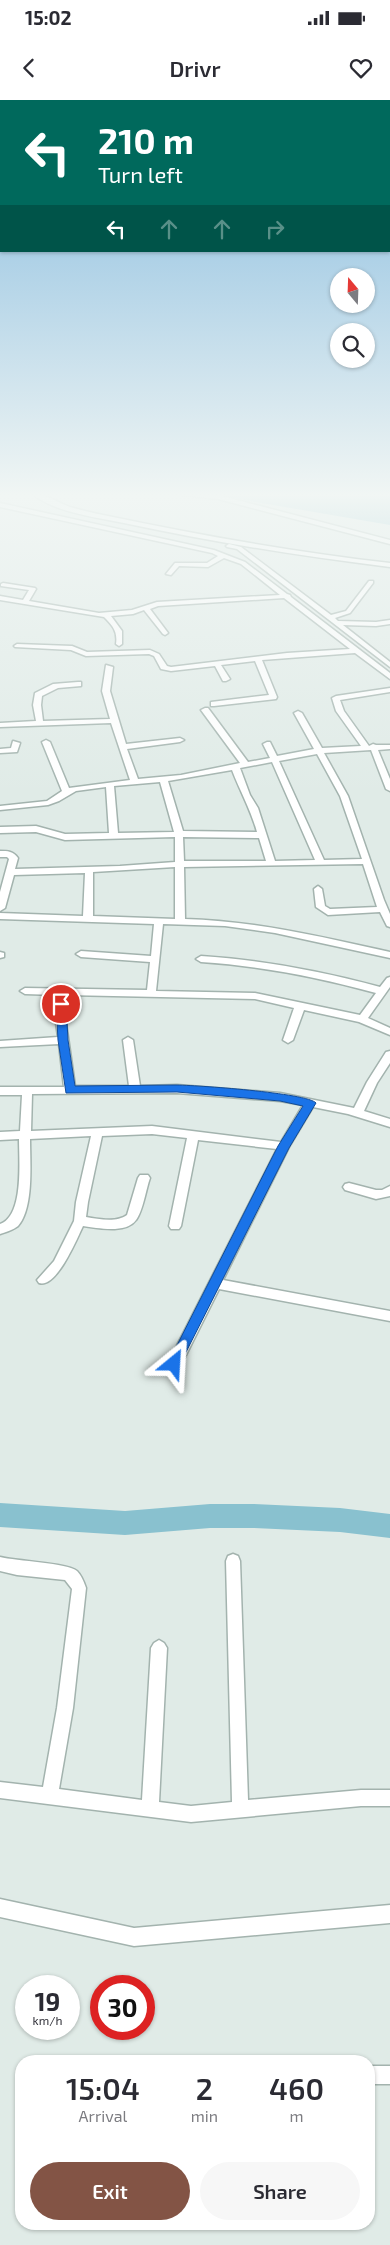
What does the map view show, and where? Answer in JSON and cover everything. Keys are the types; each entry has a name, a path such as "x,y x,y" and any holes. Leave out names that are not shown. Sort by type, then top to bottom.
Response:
{"street":[{"path":"25,602 30,593"},
{"path":"284,593 390,677"},
{"path":"297,593 390,665"},
{"path":"329,618 348,612 362,593"},
{"path":"0,598 93,615 106,615 133,612 157,604 197,600 288,596"},
{"path":"145,607 165,633"},
{"path":"106,615 120,630 119,644"},
{"path":"337,623 376,624 390,622"},
{"path":"336,634 348,632"},
{"path":"17,646 75,649 86,654 150,652 155,653 164,667 171,669 258,659 357,651"},
{"path":"214,704 272,697 258,659"},
{"path":"217,664 226,679"},
{"path":"109,667 106,691 135,782"},
{"path":"40,724 37,704 38,695 56,686 78,684"},
{"path":"390,690 336,698 340,711 369,746 390,789"},
{"path":"205,710 245,764"},
{"path":"298,713 344,796 390,924"},
{"path":"0,725 114,721"},
{"path":"123,747 180,740"},
{"path":"0,751 14,750 16,742"},
{"path":"46,742 66,791"},
{"path":"267,744 321,862"},
{"path":"0,808 54,802 66,791 164,780 318,750 369,746 390,747"},
{"path":"235,766 246,794 254,808 271,864"},
{"path":"164,780 179,834 180,922"},
{"path":"110,785 114,837"},
{"path":"0,830 36,829 65,838 179,834 262,835"},
{"path":"0,854 9,854 14,858 0,908"},
{"path":"10,872 89,870 179,864 367,861"},
{"path":"88,919 89,870"},
{"path":"318,889 322,907 325,911 384,910"},
{"path":"0,916 225,923 275,930 390,955"},
{"path":"151,994 159,922"},
{"path":"81,954 155,959"},
{"path":"201,959 274,966 353,982 382,991"},
{"path":"362,1019 390,980"},
{"path":"25,991 255,996 362,1019 390,1032"},
{"path":"61,993 60,1016 70,1090"},
{"path":"288,1040 300,1006"},
{"path":"0,1044 63,1040"},
{"path":"128,1040 135,1088"},
{"path":"357,1113 372,1082 390,1055"},
{"path":"0,1091 27,1092 135,1088 177,1089 280,1097 357,1113 390,1123"},
{"path":"0,1230 8,1227 15,1221 22,1201 27,1092"},
{"path":"174,1364 284,1146 310,1103"},
{"path":"0,1136 161,1130 284,1146"},
{"path":"43,1280 58,1264 80,1221 82,1202 98,1131"},
{"path":"175,1226 194,1135"},
{"path":"80,1221 120,1224 128,1221 132,1217 144,1178"},
{"path":"349,1187 379,1196 386,1195 390,1190"},
{"path":"215,1283 390,1316"},
{"path":"233,1561 240,1810"},
{"path":"0,1564 17,1568 67,1573 73,1577 78,1588 64,1708 50,1797"},
{"path":"150,1810 159,1648"},
{"path":"0,1790 190,1814 361,1798 390,1798"},
{"path":"0,1908 134,1937 390,1914"},
{"path":"375,2075 390,2076"}],"waterway":[{"path":"0,1515 125,1523 210,1516 254,1516 340,1520 390,1526"}],"route":[{"path":"61,1004 60,1016 70,1090 177,1089 280,1097 310,1103 284,1146 174,1364"}]}
